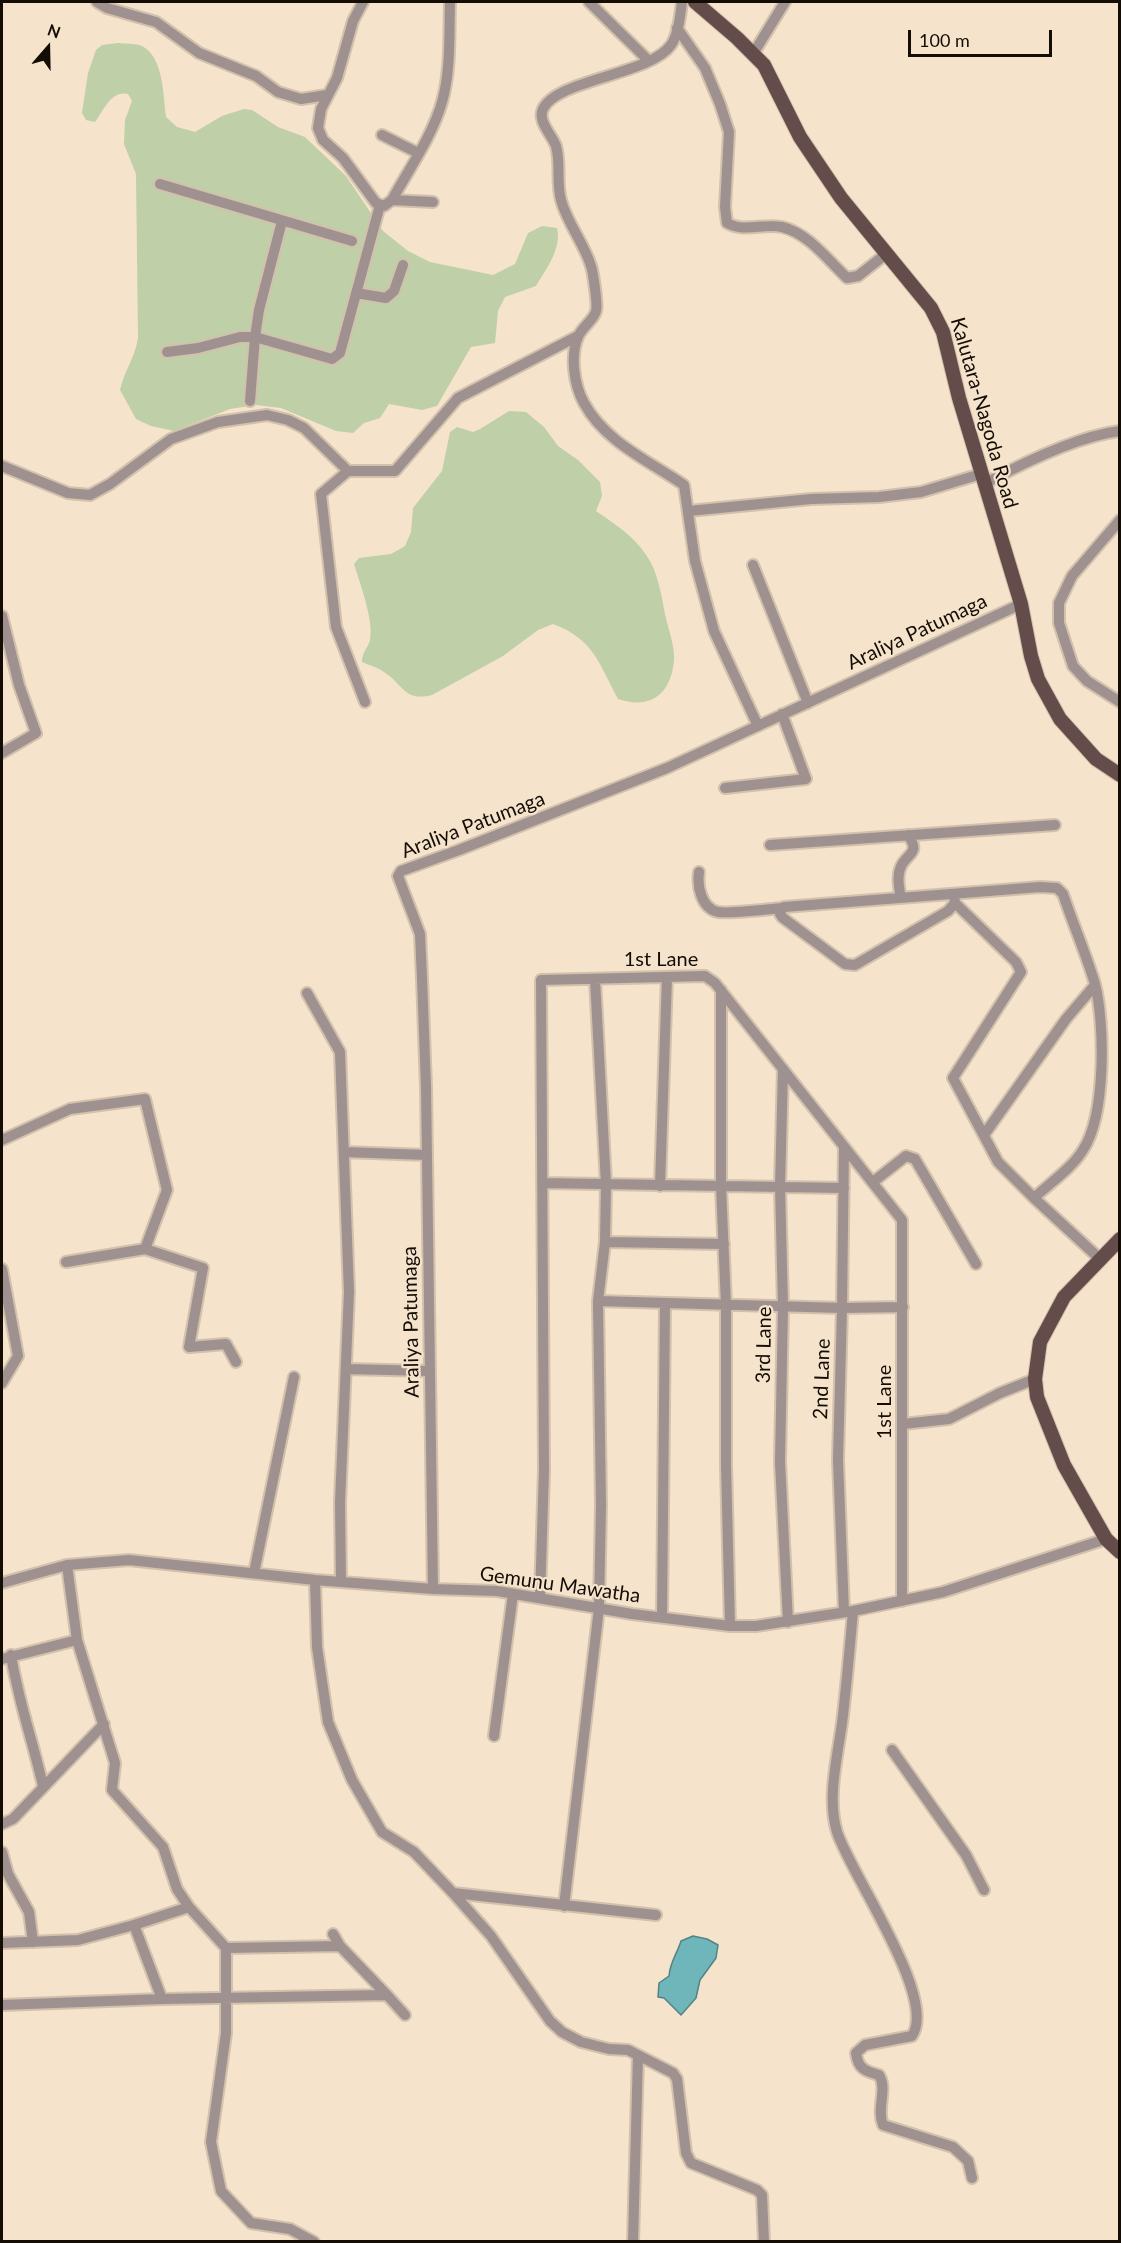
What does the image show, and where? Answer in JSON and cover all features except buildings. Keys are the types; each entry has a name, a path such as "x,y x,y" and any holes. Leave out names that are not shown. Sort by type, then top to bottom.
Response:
{"main road":[{"name":"Kalutara-Nagoda Road","path":"695,2 765,65 806,146 841,198 931,308 943,332 959,398 1021,604 1038,679 1049,703 1060,719 1096,759 1119,776"},
{"path":"1119,1239 1064,1297 1040,1342 1035,1379 1037,1397 1064,1465 1106,1539 1119,1552"}],"street":[{"path":"97,2 107,8 156,22 199,53 256,76 278,92 301,99 327,95"},
{"path":"363,2 353,21 337,78 321,109 318,128 323,140 343,158 380,206"},
{"path":"380,206 392,200 432,128 442,102 448,63 450,2"},
{"path":"589,2 649,61"},
{"path":"682,2 673,44 665,52 649,61 570,89 554,97 542,112 550,138 555,146 561,202 586,250 594,280 596,311 578,336 574,357 578,391 592,417 603,430 684,485 695,561 714,631 758,726"},
{"path":"753,54 785,2"},
{"path":"677,28 705,68 729,132 725,207 727,223 735,228 765,225 783,228 801,235 847,279 858,276 886,254"},
{"path":"382,135 418,153"},
{"path":"160,184 352,241"},
{"path":"392,200 433,202"},
{"path":"167,352 198,348 240,337 255,337 332,359 340,353 380,206"},
{"path":"250,401 259,310 282,221"},
{"path":"356,293 386,298 394,291 403,265"},
{"path":"365,702 336,627 321,494 348,471 395,471 458,398 578,336"},
{"path":"2,466 68,493 90,495 110,484 171,438 218,422 267,415 288,420 304,428 348,471"},
{"path":"689,511 811,499 879,497 921,492 983,479 1101,433 1119,431"},
{"path":"1119,520 1072,576 1059,603 1059,623 1073,666 1087,681 1119,702"},
{"path":"753,566 808,703"},
{"name":"Araliya Patumaga","path":"433,1589 427,1155 420,934 398,876 401,870 459,850 667,768 1021,604"},
{"path":"2,616 19,685 36,733 2,753"},
{"path":"725,788 806,779 782,714"},
{"path":"770,845 1055,825"},
{"path":"901,898 899,871 902,863 913,850 914,842 908,835"},
{"path":"699,872 698,884 706,905 718,912 901,898 955,898 1040,887 1057,888 1063,894 1095,985 1102,1056 1101,1083 1093,1124 1082,1153 1034,1198"},
{"path":"782,908 780,914 783,918 845,964 855,965 948,911 955,898"},
{"path":"955,898 1016,962 1021,972 953,1078 998,1162 1100,1259"},
{"name":"1st Lane","path":"540,1598 544,1470 541,980 705,976 721,990 902,1221 902,1601"},
{"path":"660,1186 668,977"},
{"path":"564,1906 598,1608 601,1505 598,1301 605,1242 606,1184 595,979"},
{"path":"984,1135 1066,1020 1095,985"},
{"path":"721,990 721,1186 726,1305 726,1465 730,1626"},
{"path":"307,993 340,1052 349,1292 340,1502 341,1582"},
{"name":"3rd Lane","path":"783,1069 780,1187 783,1306 780,1462 788,1622"},
{"path":"2,1140 70,1109 145,1099 167,1190 145,1249"},
{"name":"2nd Lane","path":"844,1148 838,1460 848,1611 843,1716 833,1797 837,1832 910,1980 918,2017 917,2029 912,2036 865,2045 856,2053 858,2064 864,2071 879,2075 883,2080 880,2118 883,2125 953,2147 968,2161 972,2178"},
{"path":"344,1152 427,1155"},
{"path":"873,1182 906,1156 915,1159 976,1264"},
{"path":"542,1183 844,1188"},
{"path":"605,1242 724,1244"},
{"path":"66,1262 145,1249 203,1269 189,1347 226,1344 236,1362"},
{"path":"2,1269 18,1356 2,1383"},
{"path":"598,1301 842,1308 903,1307"},
{"path":"662,1617 666,1304"},
{"path":"346,1369 430,1371"},
{"path":"254,1573 294,1377"},
{"path":"903,1424 949,1419 1000,1393 1035,1379"},
{"name":"Gemunu Mawatha","path":"2,1582 67,1565 129,1560 315,1580 433,1589 497,1591 662,1617 730,1626 756,1626 943,1592 1106,1539"},
{"path":"67,1565 77,1640 115,1763 112,1790 163,1847 177,1888 189,1907 226,1948 226,2033 211,2142 221,2191 251,2223 290,2229 315,2241"},
{"path":"315,1580 317,1647 328,1722 347,1769 382,1832 414,1852 453,1893 491,1936 550,2021 562,2032 596,2046 628,2050 673,2073 677,2079 686,2153 691,2163 757,2190 762,2195 764,2241"},
{"path":"494,1736 513,1594"},
{"path":"43,1786 35,1748 6,1657 77,1640"},
{"path":"2,1824 13,1819 104,1724"},
{"path":"892,1750 966,1855 984,1890"},
{"path":"2,1852 8,1874 29,1912 33,1942"},
{"path":"453,1893 656,1915"},
{"path":"2,1943 78,1940 189,1907"},
{"path":"134,1925 162,1999"},
{"path":"333,1934 340,1946 405,2015"},
{"path":"226,1948 340,1946"},
{"path":"2,2004 387,1995"},
{"path":"633,2241 638,2055"}],"green space":[{"path":"118,43 142,46 155,59 163,88 166,117 177,127 195,132 222,116 244,109 252,110 278,127 305,137 346,176 383,231 408,251 430,262 493,275 515,264 528,233 542,226 557,228 557,244 552,258 536,286 505,297 498,311 495,343 471,347 437,406 422,410 389,404 380,418 364,423 353,433 336,431 281,408 256,405 230,409 174,431 151,426 136,419 120,390 138,338 136,174 124,144 125,120 132,101 128,94 117,95 108,102 95,122 86,120 82,113 88,73 96,50 102,45"},
{"path":"509,411 526,412 544,427 558,446 578,460 600,482 602,496 596,511 635,541 652,565 660,589 674,655 669,682 657,696 640,702 618,699 600,664 587,645 567,630 553,624 538,630 503,656 432,695 423,697 410,694 384,672 362,662 371,632 366,602 354,564 359,558 391,554 405,546 411,532 413,508 442,471 450,432 457,427 473,432"}],"water":[{"path":"693,1936 707,1939 718,1945 716,1958 700,1980 696,1998 681,2015 664,1998 658,1997 659,1983 669,1976 681,1941"}]}
